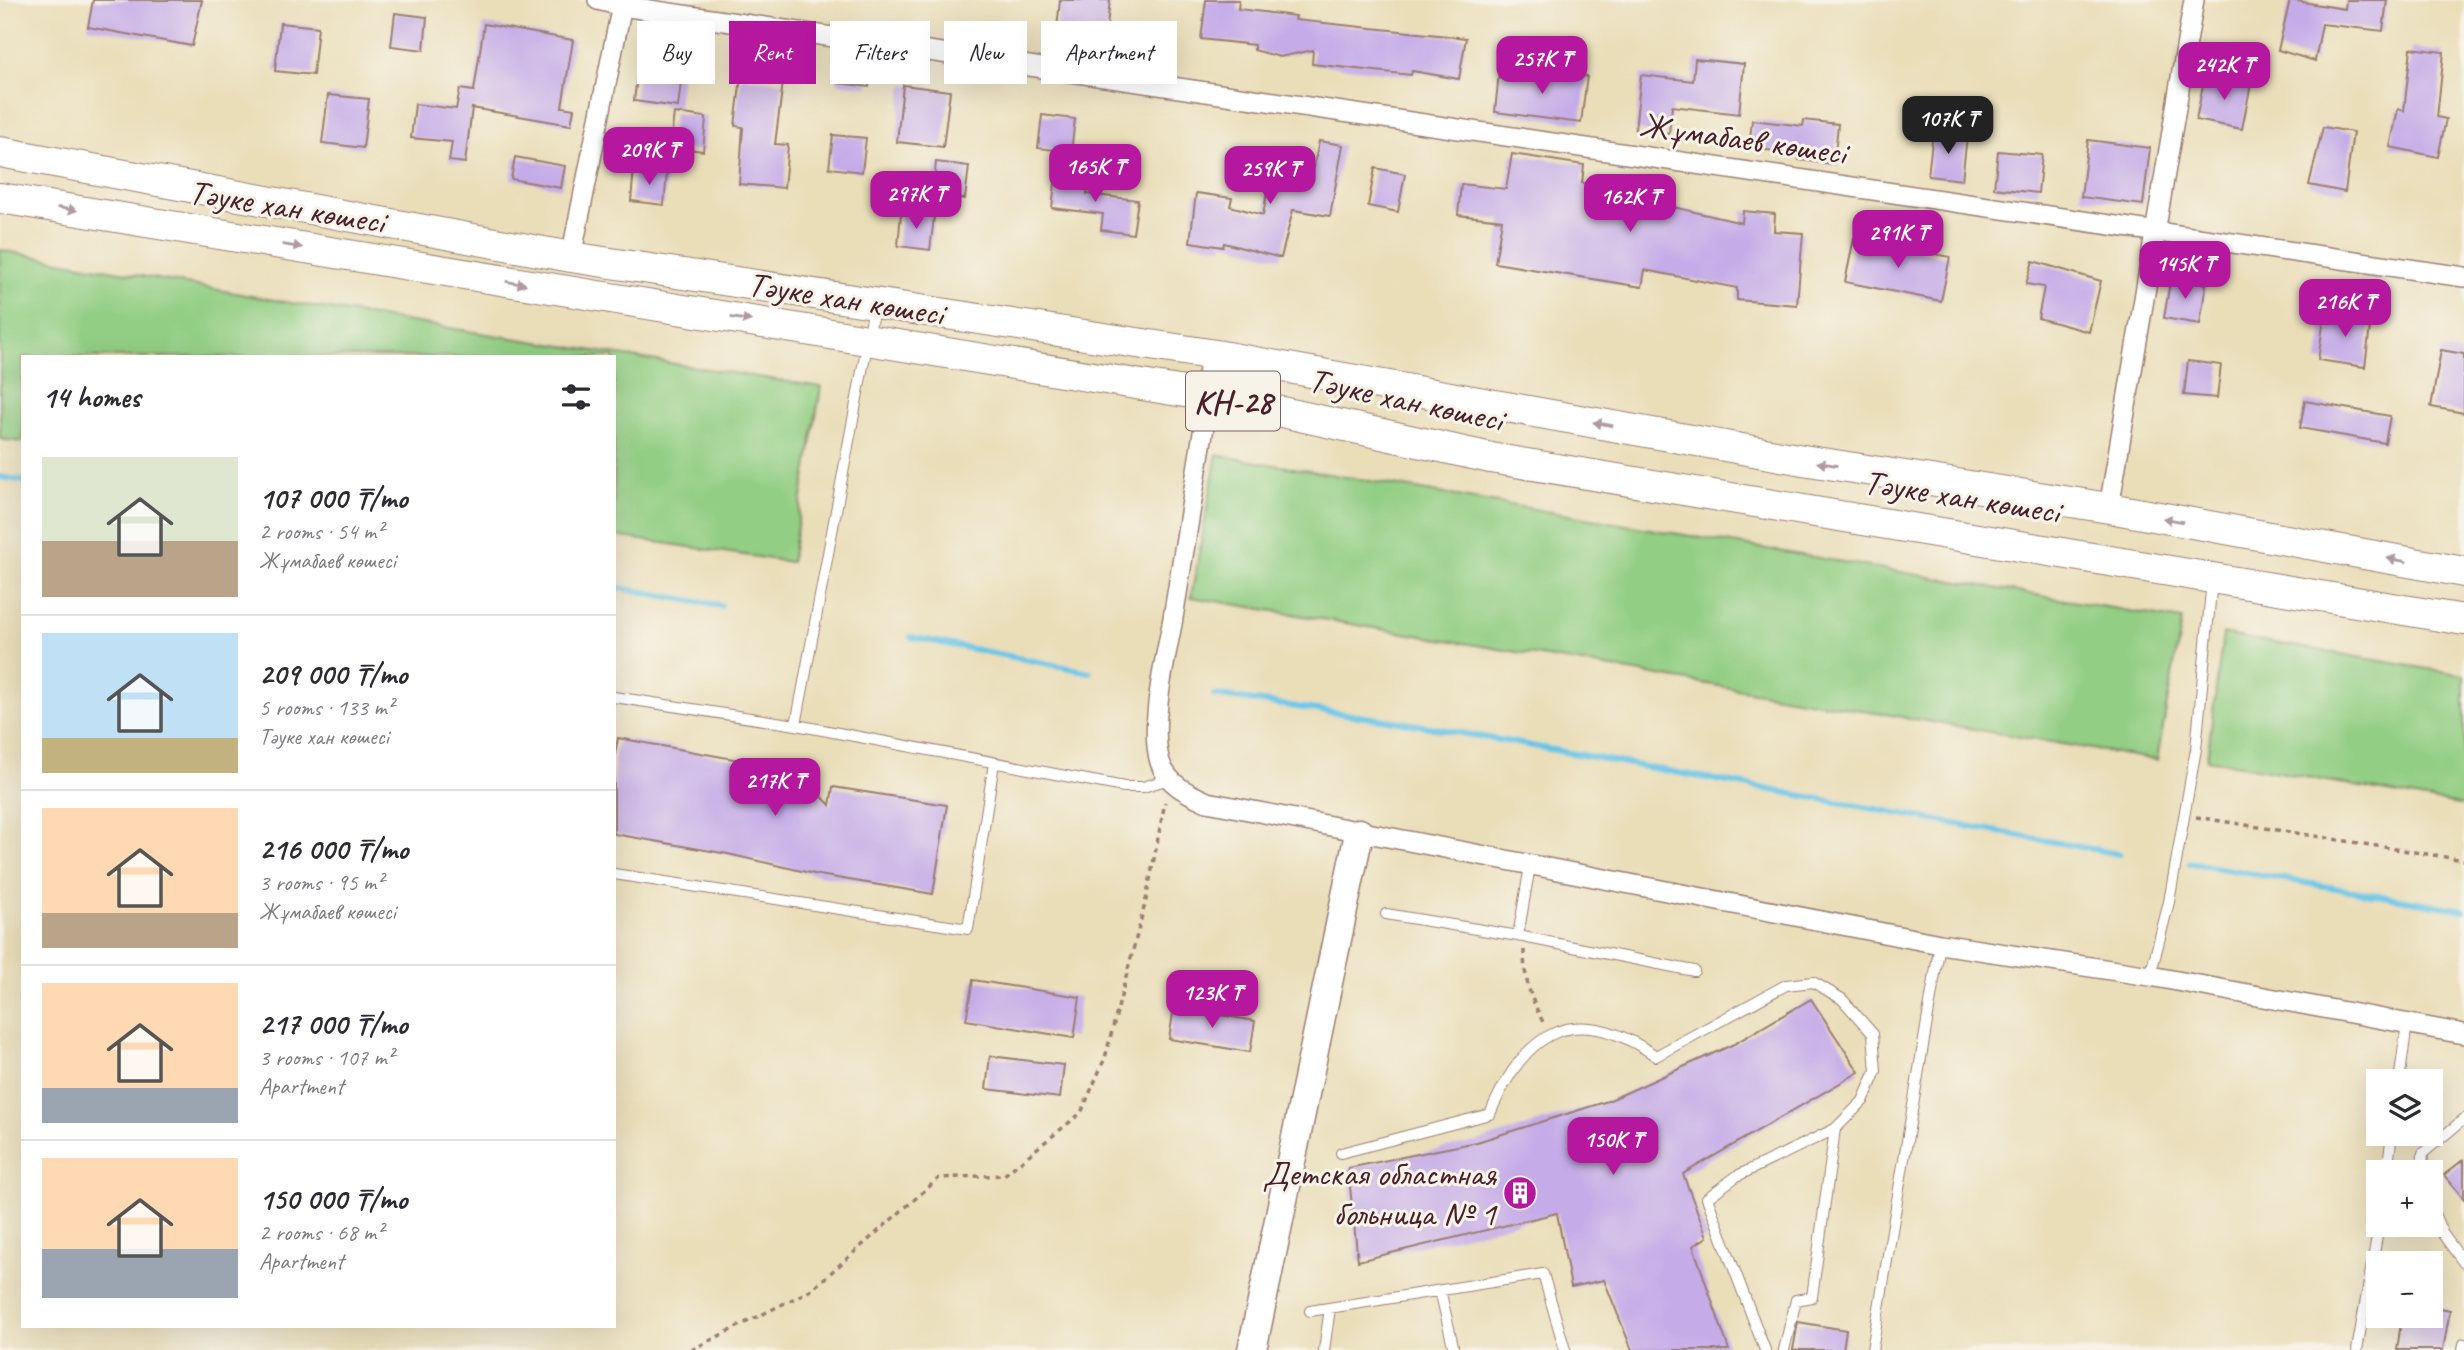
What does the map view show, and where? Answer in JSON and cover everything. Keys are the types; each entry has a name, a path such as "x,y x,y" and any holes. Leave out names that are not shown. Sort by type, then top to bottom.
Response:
{"main road":[{"name":"Тәуке хан көшесі","path":"0,152 571,257 1216,355 1802,460 2109,508 2464,572"},
{"name":"Тәуке хан көшесі","path":"0,198 1209,396 1490,458 2464,620"}],"street":[{"name":"Жұмабаев көшесі","path":"598,0 2464,277"},
{"path":"2109,508 2194,0"},
{"path":"571,257 623,3"},
{"path":"1216,355 1166,659 1156,739 1160,763 1169,779 1207,802 1940,944 2150,976 2464,1034"},
{"path":"1252,1350 1359,833"}],"lane":[{"path":"796,726 870,341 874,303"},
{"path":"2150,976 2169,902 2196,750 2212,576"},
{"path":"616,697 796,726 1124,787 1143,787 1169,779"},
{"path":"616,874 968,929 994,763"},
{"path":"1521,937 1530,866"},
{"path":"1386,914 1694,971"},
{"path":"1872,1350 1940,944"},
{"path":"1341,1153 1490,1114 1503,1084 1528,1048 1550,1035 1587,1027 1629,1038 1656,1056 1786,985 1813,982 1842,999 1872,1034 1876,1071 1863,1101 1835,1129 1737,1176 1707,1198 1765,1350"},
{"path":"2401,1069 2407,1023"},
{"path":"2423,1160 2423,1153 2464,1119"},
{"path":"1784,1350 1796,1300 1812,1297 1835,1129"},
{"path":"2443,1234 2464,1263"},
{"path":"2357,1350 2377,1237"},
{"path":"1310,1311 1543,1274 1564,1350"},
{"path":"1440,1290 1454,1350"},
{"path":"1324,1350 1330,1308"},
{"path":"2463,1350 2464,1344"}],"path":[{"path":"691,1350 811,1290 939,1178 1003,1175 1081,1114 1105,1058 1146,900 1169,779"},
{"path":"2184,815 2464,860"},
{"path":"1521,937 1528,994 1550,1035"}],"green space":[{"path":"0,250 285,302 821,387 791,562 616,536 616,355 21,355 21,442 0,439"},
{"path":"1217,455 2182,620 2157,760 1191,597"},
{"path":"2223,634 2464,675 2464,806 2207,759"}],"building":[{"path":"93,0 202,0 192,46 88,27"},
{"path":"1060,0 1110,0 1108,21 1058,21"},
{"path":"1206,0 1239,0 1238,9 1296,16 1295,20 1466,38 1459,79 1412,71 1411,75 1312,64 1313,50 1280,57 1254,50 1254,45 1201,39"},
{"path":"2290,0 2345,9 2346,0 2387,0 2383,31 2322,24 2315,61 2278,50"},
{"path":"395,13 427,17 424,50 391,46"},
{"path":"280,23 318,27 313,75 275,71"},
{"path":"484,24 573,40 562,107 574,109 571,125 472,108 465,163 449,161 452,142 411,138 415,104 456,109 460,89 474,91"},
{"path":"2411,48 2444,52 2437,117 2446,119 2438,157 2390,147 2398,109 2404,111"},
{"path":"1695,59 1744,64 1739,114 1672,106 1669,134 1635,130 1641,75 1693,81"},
{"path":"1499,72 1558,79 1559,73 1587,76 1581,123 1495,112"},
{"path":"2205,75 2251,84 2242,129 2196,120"},
{"path":"637,76 637,84 681,84 678,107 634,101"},
{"path":"740,84 783,84 775,144 788,145 784,188 739,184 743,127 735,126"},
{"path":"845,84 869,84 869,87"},
{"path":"903,85 950,91 943,147 897,142"},
{"path":"328,95 369,99 363,148 322,143"},
{"path":"674,113 706,117 703,151 670,147"},
{"path":"1042,115 1075,119 1071,152 1038,148"},
{"path":"1752,120 1803,126 1804,120 1838,124 1834,164 1799,160 1800,154 1749,148"},
{"path":"2323,127 2353,132 2345,192 2309,185"},
{"path":"1933,132 1967,136 1962,180 1928,176"},
{"path":"833,135 866,138 862,172 829,168"},
{"path":"2088,140 2150,148 2143,205 2081,197"},
{"path":"1319,141 1343,145 1330,216 1293,210 1281,258 1224,243 1223,247 1190,242 1196,193 1232,198 1230,206 1263,215 1273,159 1314,167"},
{"path":"1998,151 2042,155 2038,193 1994,188"},
{"path":"1512,154 1584,165 1582,183 1657,195 1656,203 1742,223 1743,211 1775,214 1774,231 1803,233 1797,305 1737,300 1737,288 1645,270 1642,287 1495,263 1502,220 1458,215 1461,184 1506,189"},
{"path":"515,157 565,166 561,188 511,179"},
{"path":"936,162 969,166 965,199 933,195"},
{"path":"634,168 667,172 664,205 631,201"},
{"path":"1375,168 1405,174 1398,212 1368,206"},
{"path":"1056,175 1089,178 1087,194 1138,200 1133,234 1101,230 1103,214 1052,208"},
{"path":"901,213 934,217 930,250 898,246"},
{"path":"1854,238 1950,257 1941,301 1845,282"},
{"path":"2033,261 2101,281 2089,332 2038,318 2044,287 2026,284"},
{"path":"2171,276 2206,284 2200,324 2164,318"},
{"path":"2325,311 2371,318 2365,367 2318,360"},
{"path":"2441,350 2464,354 2464,413 2431,407"},
{"path":"2188,361 2221,365 2217,398 2184,395"},
{"path":"2305,401 2390,416 2385,443 2300,428"},
{"path":"618,738 739,760 735,785 763,769 785,765 803,776 830,805 833,787 947,805 933,894 819,875 728,854 616,834"},
{"path":"973,980 1080,997 1074,1038 966,1020"},
{"name":"Детская областная больница № 1","path":"1811,999 1859,1072 1683,1174 1707,1237 1693,1246 1729,1350 1632,1350 1604,1280 1571,1287 1557,1213 1358,1261 1348,1168 1477,1142 1608,1101 1734,1044"},
{"path":"1174,1007 1255,1021 1250,1052 1169,1039"},
{"path":"990,1056 1064,1065 1060,1098 986,1089"},
{"path":"2464,1159 2464,1199 2444,1175"},
{"path":"2443,1309 2450,1310 2443,1350 2397,1350 2400,1328 2443,1328"},
{"path":"1798,1322 1846,1330 1843,1350 1793,1350"}],"waterway":[{"path":"0,477 21,481"},
{"path":"616,587 721,606"},
{"path":"911,637 1090,672"},
{"path":"1214,695 1407,723 2119,854"},
{"path":"2190,863 2464,910"}],"place":[{"name":"Детская областная больница № 1","path":"1520,1193"}]}
